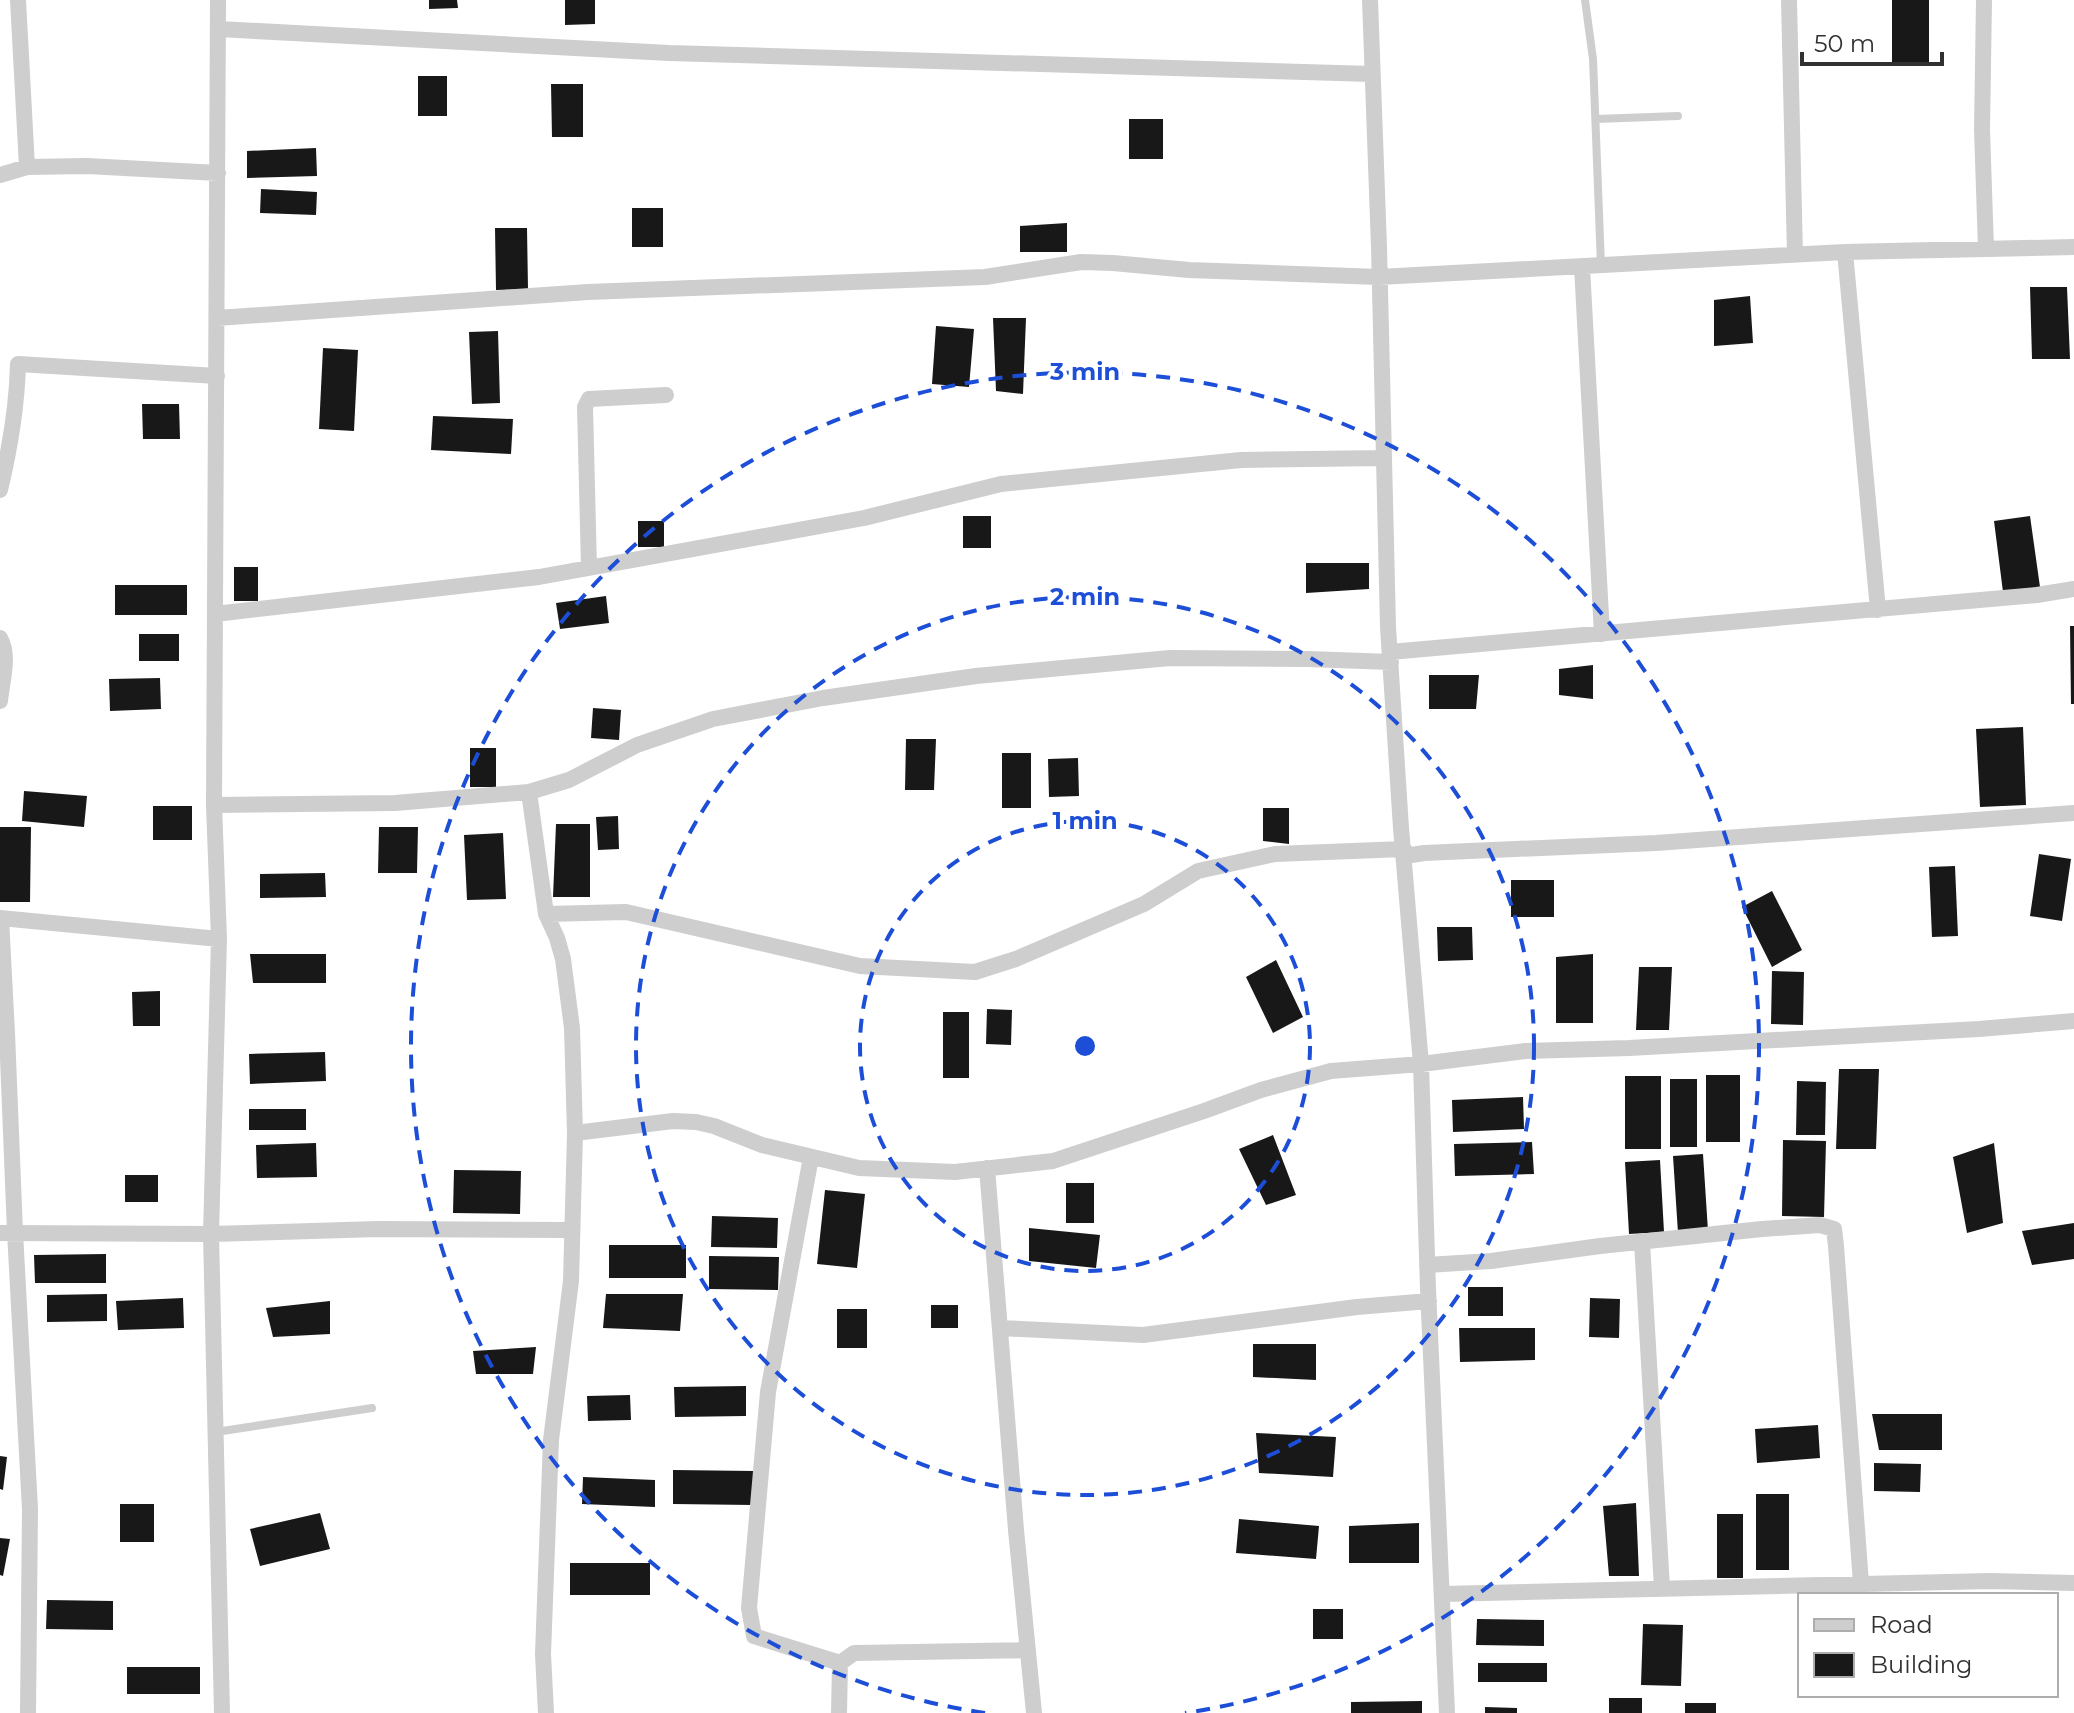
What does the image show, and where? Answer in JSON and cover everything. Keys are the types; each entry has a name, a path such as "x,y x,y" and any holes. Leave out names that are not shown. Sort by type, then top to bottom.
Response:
{"street":[{"path":"18,0 27,167"},
{"path":"218,0 214,805 219,939 211,1234 222,1713"},
{"path":"1370,0 1388,627 1421,1064 1447,1713"},
{"path":"1789,0 1795,255"},
{"path":"1984,0 1982,130 1986,249"},
{"path":"219,29 669,53 1372,74"},
{"path":"0,175 27,167 87,166 218,173"},
{"path":"217,318 588,292 985,277 1081,262 1189,270 1379,277 1845,252 2074,247"},
{"path":"1845,252 1878,610"},
{"path":"1582,267 1602,634"},
{"path":"0,362 217,376"},
{"path":"0,488 10,446 18,364"},
{"path":"589,568 585,407 589,399 666,395"},
{"path":"215,614 539,577 864,518 1001,484 1241,460 1384,458"},
{"path":"214,805 395,803 529,792 569,780 637,745 713,719 823,698 976,676 1170,658 1391,657 2074,589"},
{"path":"0,638 3,641 0,701"},
{"path":"529,792 546,914 563,959 570,1014 575,1133 571,1281 551,1440 543,1654 546,1713"},
{"path":"546,914 626,912 860,966 975,972 1016,959 1144,904 1198,871 1275,854 1424,853 1656,843 2074,813"},
{"path":"28,1713 30,1509 7,1232 0,918 219,939"},
{"path":"575,1133 673,1121 696,1122 762,1145 859,1168 955,1172 1053,1161 1261,1090 1331,1071 1526,1051 1963,1030 2074,1021"},
{"path":"811,1157 768,1392 749,1608 754,1636 840,1663"},
{"path":"987,1168 1034,1713"},
{"path":"1427,1265 1491,1261 1642,1242 1820,1225 1834,1229 1861,1583"},
{"path":"7,1232 211,1234 378,1229 572,1230"},
{"path":"1642,1242 1662,1588"},
{"path":"1000,1328 1143,1335 1357,1307 1429,1301"},
{"path":"1443,1594 1861,1583 2074,1583"},
{"path":"840,1663 854,1653 1028,1650"},
{"path":"839,1713 840,1663"}],"lane":[{"path":"1585,0 1593,59 1601,266"},
{"path":"1596,119 1678,116"},
{"path":"216,1432 372,1408"}],"building":[{"path":"429,0 457,0 458,8 429,9"},
{"path":"565,0 595,0 595,24 565,25"},
{"path":"1892,0 1929,0 1929,66 1892,66"},
{"path":"418,76 447,76 447,116 418,116"},
{"path":"551,84 583,84 583,137 552,137"},
{"path":"1129,119 1163,119 1163,159 1129,159"},
{"path":"316,148 317,176 247,178 247,151"},
{"path":"261,189 317,192 316,215 260,213"},
{"path":"632,208 663,208 663,247 632,247"},
{"path":"1067,223 1067,252 1020,252 1020,226"},
{"path":"495,228 527,228 528,289 496,290"},
{"path":"2030,287 2067,287 2070,359 2032,359"},
{"path":"1750,296 1753,343 1714,346 1714,300"},
{"path":"993,318 1026,318 1023,394 996,391"},
{"path":"936,326 974,329 969,387 932,384"},
{"path":"498,331 500,403 472,404 469,332"},
{"path":"323,348 358,350 354,431 319,429"},
{"path":"142,404 179,404 180,439 143,439"},
{"path":"433,416 513,419 511,454 431,450"},
{"path":"963,516 991,516 991,548 963,548"},
{"path":"2030,516 2040,587 2003,592 1994,521"},
{"path":"638,521 664,521 664,547 638,547"},
{"path":"1306,563 1369,563 1369,589 1306,593"},
{"path":"234,567 258,567 258,601 234,601"},
{"path":"115,585 187,585 187,615 115,615"},
{"path":"606,596 609,623 560,629 556,603"},
{"path":"2070,626 2074,626 2074,704 2071,704"},
{"path":"139,634 179,634 179,661 139,661"},
{"path":"1593,665 1593,699 1559,695 1559,669"},
{"path":"1429,675 1479,675 1476,709 1429,709"},
{"path":"160,678 161,709 110,711 109,679"},
{"path":"593,708 621,710 619,740 591,738"},
{"path":"2023,727 2026,805 1980,807 1976,729"},
{"path":"906,739 936,739 934,790 905,790"},
{"path":"470,748 496,748 496,787 470,787"},
{"path":"1002,753 1031,753 1031,808 1002,808"},
{"path":"1078,758 1079,796 1049,797 1048,759"},
{"path":"24,791 87,796 84,827 22,821"},
{"path":"153,806 192,806 192,840 153,840"},
{"path":"1263,808 1289,808 1289,844 1263,841"},
{"path":"618,816 619,849 598,850 596,817"},
{"path":"556,824 590,824 590,897 553,897"},
{"path":"0,827 31,827 30,902 0,902"},
{"path":"379,827 418,827 417,873 378,873"},
{"path":"503,833 506,899 467,900 464,835"},
{"path":"2039,854 2071,859 2062,921 2030,916"},
{"path":"1955,866 1958,936 1932,937 1929,867"},
{"path":"325,873 326,897 260,898 260,874"},
{"path":"1511,880 1554,880 1554,917 1511,917"},
{"path":"1772,891 1802,950 1772,967 1742,907"},
{"path":"1437,927 1472,927 1473,960 1438,961"},
{"path":"250,954 326,954 326,983 253,983"},
{"path":"1593,954 1593,1023 1556,1023 1556,957"},
{"path":"1276,960 1303,1017 1273,1033 1246,977"},
{"path":"1639,967 1672,967 1669,1030 1636,1030"},
{"path":"1772,971 1804,972 1803,1025 1771,1024"},
{"path":"160,991 160,1026 133,1026 132,992"},
{"path":"987,1009 1012,1010 1011,1045 986,1044"},
{"path":"943,1012 969,1012 969,1078 943,1078"},
{"path":"325,1052 326,1081 250,1084 249,1054"},
{"path":"1839,1069 1879,1069 1876,1149 1836,1149"},
{"path":"1706,1075 1740,1075 1740,1142 1706,1142"},
{"path":"1625,1076 1661,1076 1661,1149 1625,1149"},
{"path":"1670,1079 1697,1079 1697,1147 1670,1147"},
{"path":"1797,1081 1826,1082 1825,1135 1796,1135"},
{"path":"1523,1097 1524,1129 1453,1132 1452,1100"},
{"path":"249,1109 306,1109 306,1130 249,1130"},
{"path":"1273,1135 1296,1195 1266,1205 1239,1149"},
{"path":"1783,1140 1826,1141 1824,1217 1782,1216"},
{"path":"1532,1142 1534,1174 1455,1176 1454,1144"},
{"path":"316,1143 317,1177 257,1178 256,1145"},
{"path":"1994,1143 2003,1223 1967,1233 1953,1157"},
{"path":"1703,1154 1708,1231 1678,1233 1673,1156"},
{"path":"1660,1160 1664,1232 1629,1234 1625,1162"},
{"path":"454,1170 521,1171 520,1214 453,1213"},
{"path":"125,1175 158,1175 158,1202 125,1202"},
{"path":"1066,1183 1094,1183 1094,1223 1066,1223"},
{"path":"825,1190 865,1194 857,1268 817,1264"},
{"path":"712,1216 778,1218 777,1248 711,1247"},
{"path":"2074,1223 2074,1259 2032,1265 2022,1231"},
{"path":"1029,1228 1100,1235 1096,1268 1029,1261"},
{"path":"609,1245 686,1245 686,1278 609,1278"},
{"path":"106,1254 106,1283 35,1283 34,1255"},
{"path":"709,1256 779,1257 778,1290 709,1289"},
{"path":"1468,1287 1503,1287 1503,1316 1468,1316"},
{"path":"107,1294 107,1321 47,1322 47,1295"},
{"path":"606,1294 683,1294 680,1331 603,1328"},
{"path":"183,1298 184,1328 118,1330 116,1301"},
{"path":"1590,1298 1620,1299 1619,1338 1589,1337"},
{"path":"330,1301 330,1334 273,1337 266,1308"},
{"path":"931,1305 958,1305 958,1328 931,1328"},
{"path":"837,1309 867,1309 867,1348 837,1348"},
{"path":"1459,1328 1535,1328 1535,1360 1460,1362"},
{"path":"1253,1344 1316,1344 1316,1380 1253,1377"},
{"path":"536,1347 533,1374 476,1374 473,1351"},
{"path":"746,1386 746,1416 675,1417 674,1387"},
{"path":"630,1395 631,1420 588,1421 587,1396"},
{"path":"1872,1414 1942,1414 1942,1450 1879,1450"},
{"path":"1818,1425 1820,1458 1757,1463 1755,1429"},
{"path":"1256,1433 1336,1437 1333,1477 1259,1473"},
{"path":"0,1456 7,1457 3,1490 0,1489"},
{"path":"1874,1463 1921,1464 1920,1492 1874,1491"},
{"path":"673,1470 754,1471 753,1505 673,1504"},
{"path":"583,1477 655,1480 655,1507 582,1504"},
{"path":"1756,1494 1789,1494 1789,1570 1756,1570"},
{"path":"1636,1503 1639,1576 1609,1576 1603,1506"},
{"path":"120,1504 154,1504 154,1542 120,1542"},
{"path":"320,1513 330,1549 260,1566 250,1529"},
{"path":"1717,1514 1743,1514 1743,1578 1717,1578"},
{"path":"1239,1519 1319,1526 1316,1559 1236,1553"},
{"path":"1419,1523 1419,1563 1349,1563 1349,1526"},
{"path":"0,1538 10,1539 3,1576 0,1575"},
{"path":"570,1563 650,1563 650,1595 570,1595"},
{"path":"47,1600 113,1601 113,1630 46,1629"},
{"path":"1313,1609 1343,1609 1343,1639 1313,1639"},
{"path":"1477,1619 1544,1620 1544,1646 1476,1645"},
{"path":"1643,1624 1683,1625 1681,1686 1641,1685"},
{"path":"1478,1663 1547,1663 1547,1682 1478,1682"},
{"path":"127,1667 200,1667 200,1694 127,1694"},
{"path":"1609,1698 1642,1698 1642,1713 1609,1713"},
{"path":"1422,1701 1422,1713 1351,1713 1351,1702"},
{"path":"1685,1703 1716,1703 1716,1713 1685,1713"},
{"path":"1485,1707 1517,1708 1517,1713 1485,1713"}]}
